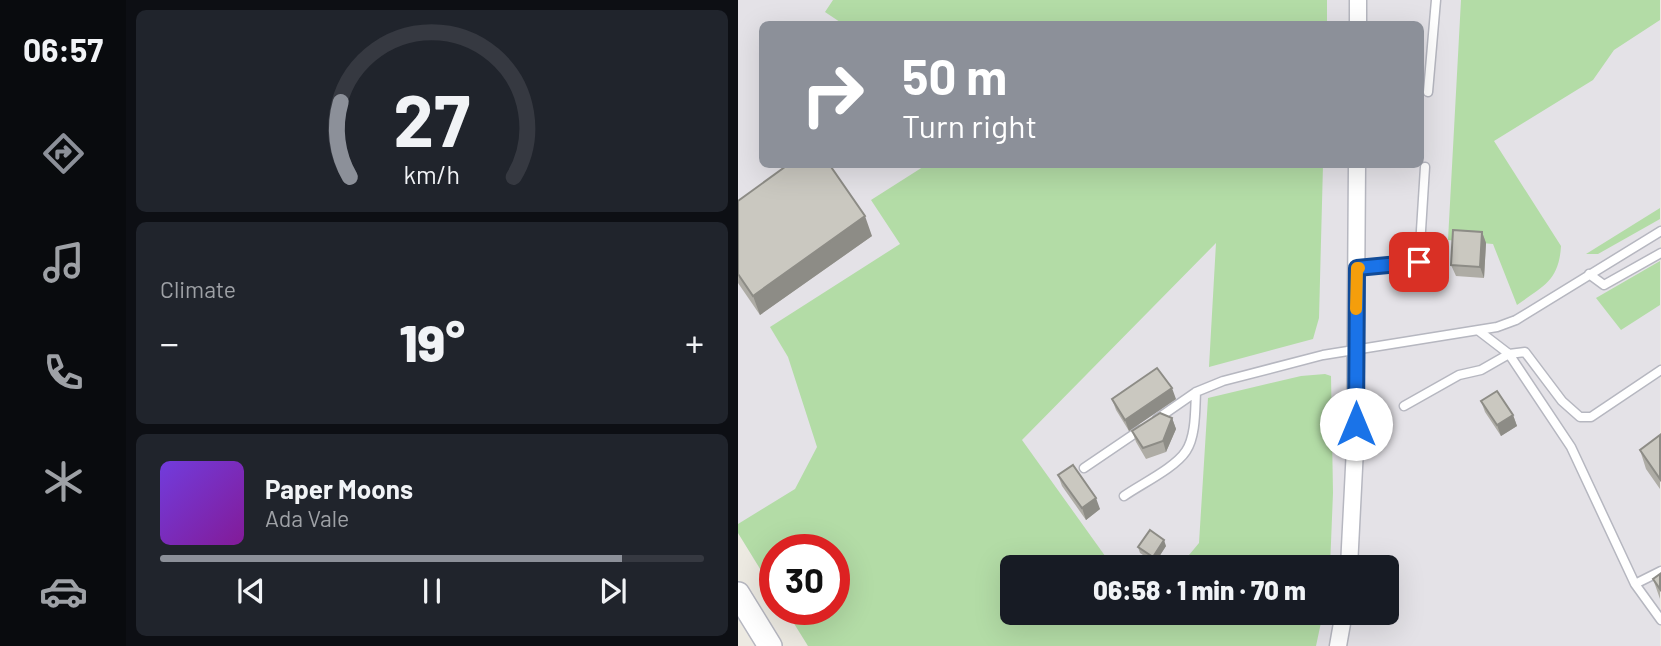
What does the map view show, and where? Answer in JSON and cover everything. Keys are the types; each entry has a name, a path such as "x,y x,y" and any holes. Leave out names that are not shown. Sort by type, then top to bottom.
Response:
{"main road":[{"path":"738,594 770,646"}],"street":[{"path":"1358,0 1358,21"},
{"path":"1350,555 1355,449 1357,168"},
{"path":"1338,646 1342,625"}],"lane":[{"path":"1428,92 1436,0"},
{"path":"1357,268 1419,262 1425,167"},
{"path":"1084,468 1196,392 1223,381 1323,355 1497,327 1516,320 1660,231"},
{"path":"1589,274 1604,285 1660,253"},
{"path":"1479,331 1509,354 1571,447 1635,584 1660,620"},
{"path":"1404,406 1459,374 1481,370 1509,354 1526,352 1562,401 1580,417 1591,417 1660,370"},
{"path":"1124,496 1177,461 1187,450 1193,431 1196,392"},
{"path":"1635,584 1660,571"}],"shaded area":[{"path":"738,0 1660,0 1660,646 808,646 795,625 850,625 850,534 759,534 759,567 738,533"}],"green space":[{"path":"833,0 1327,0 1327,21 838,21 825,12"},
{"path":"1461,0 1660,0 1660,20 1614,50 1593,80 1494,141 1561,246 1560,258 1553,275 1542,287 1517,305 1493,244 1448,240"},
{"path":"921,168 1323,168 1319,318 1313,339 1209,367 1216,243 1022,440 1104,555 1000,555 1000,625 1320,625 1316,646 808,646 795,625 850,625 850,534 759,534 759,567 738,533 738,524 795,489 817,447 788,357 770,327 900,244 871,200"},
{"path":"1660,208 1660,219 1598,254 1586,254"},
{"path":"1660,261 1660,305 1621,330 1596,298"},
{"path":"1301,376 1331,376 1333,493 1330,555 1189,555 1199,543 1208,398"}],"building":[{"path":"783,168 832,168 865,216 753,296 738,274 738,201"},
{"path":"1453,230 1482,232 1480,267 1451,265"},
{"path":"1157,368 1172,388 1125,420 1112,399"},
{"path":"1497,391 1513,415 1497,425 1481,401"},
{"path":"1160,413 1172,418 1163,441 1143,448 1132,431"},
{"path":"1660,435 1660,479 1640,450"},
{"path":"1073,465 1096,498 1082,508 1058,475"},
{"path":"1150,530 1164,540 1154,555 1138,547"},
{"path":"1660,574 1660,589 1653,579"}],"slow traffic":[{"path":"1356,309 1359,268"}],"route":[{"path":"1356,424 1357,268 1419,262"}]}
